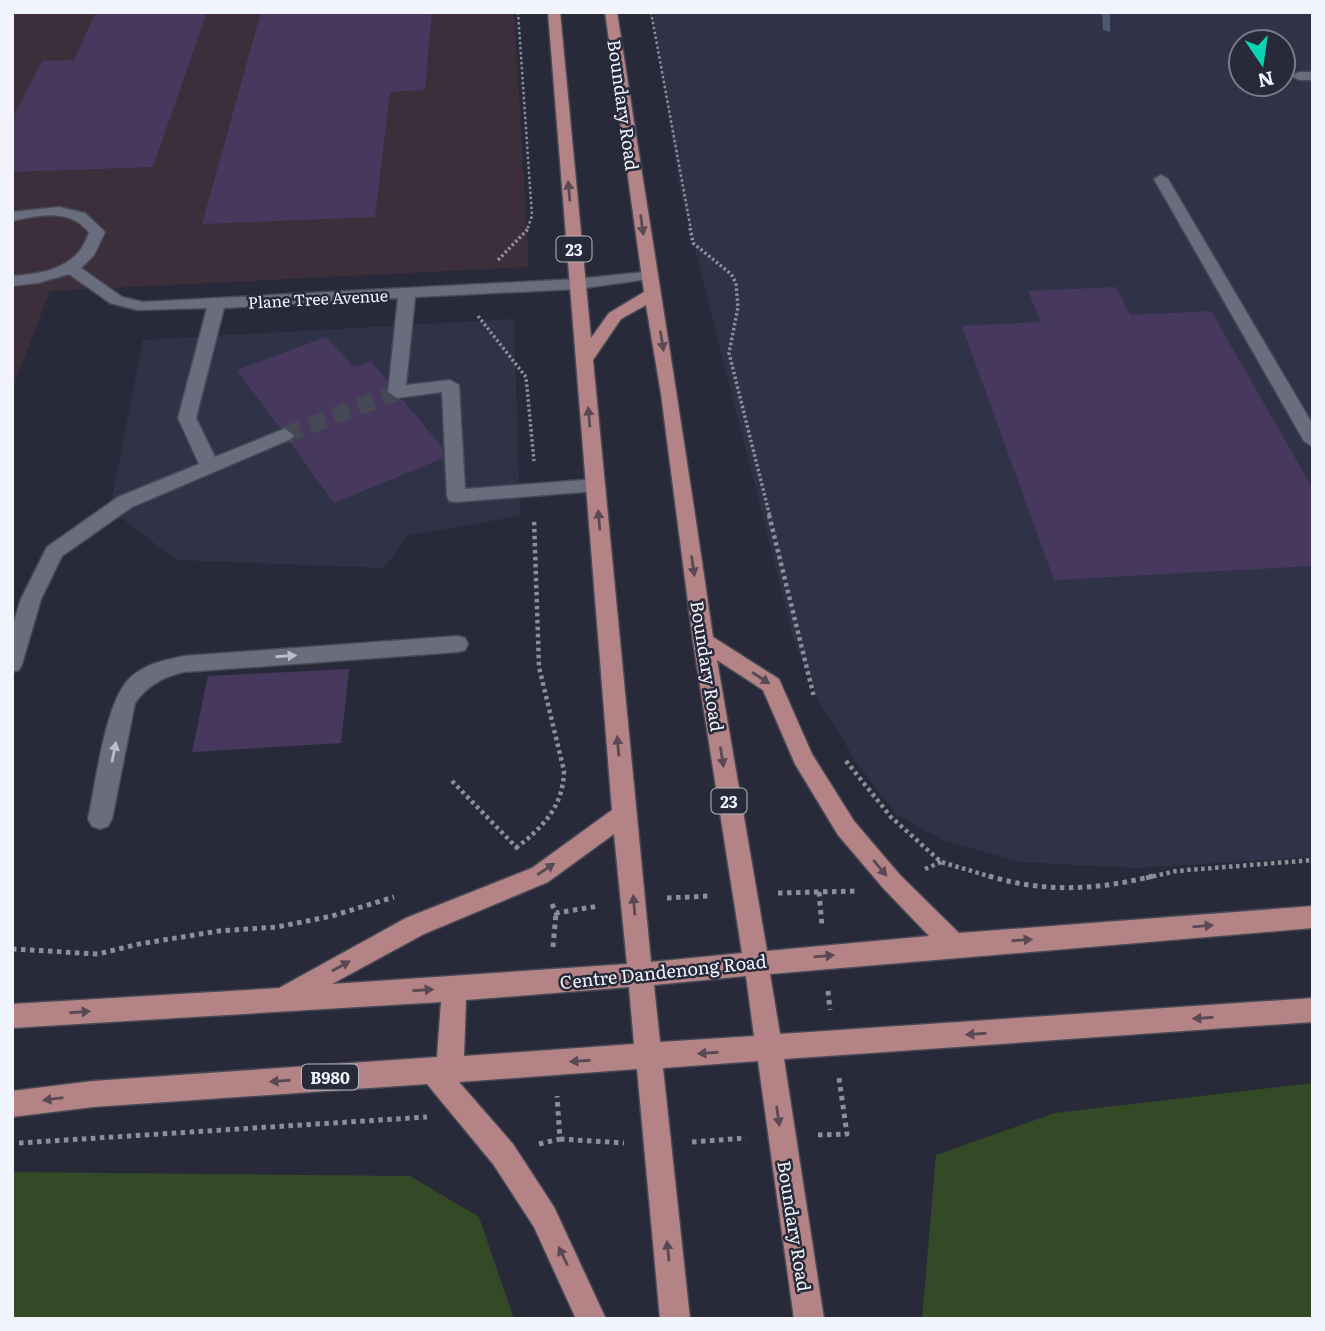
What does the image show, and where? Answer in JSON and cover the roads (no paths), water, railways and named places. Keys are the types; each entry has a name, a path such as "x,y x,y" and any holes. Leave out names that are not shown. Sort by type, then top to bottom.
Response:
{"main road":[{"name":"23","path":"554,12 624,814 674,1319"},
{"name":"Boundary Road","path":"611,12 649,274 670,394 703,641 756,962 809,1319"},
{"path":"584,360 615,316 653,294"},
{"path":"703,641 771,685 803,758 839,816 892,882 954,945"},
{"path":"281,999 415,926 540,875 624,814"},
{"name":"Centre Dandenong Road","path":"12,1016 550,983 756,962 1313,917"},
{"path":"454,988 441,1070 503,1154 544,1217 591,1319"},
{"path":"768,1049 1313,1010"},
{"name":"B980","path":"12,1104 93,1094 768,1049"}],"street":[{"path":"1161,179 1313,440"},
{"path":"12,217 57,211 76,214 89,220 97,232 96,244 86,256 70,267 49,276 13,284"},
{"name":"Plane Tree Avenue","path":"70,267 116,300 143,307 577,284 649,274"},
{"path":"407,293 397,392 450,385 456,496 596,485"},
{"path":"209,465 187,418 217,303"},
{"path":"12,664 31,599 54,552 125,502 285,435"},
{"path":"100,819 125,700 138,683 161,668 184,664 458,644"}],"waterway":[{"path":"1106,12 1107,30"}],"tunnel":[{"path":"285,435 397,392"}]}
